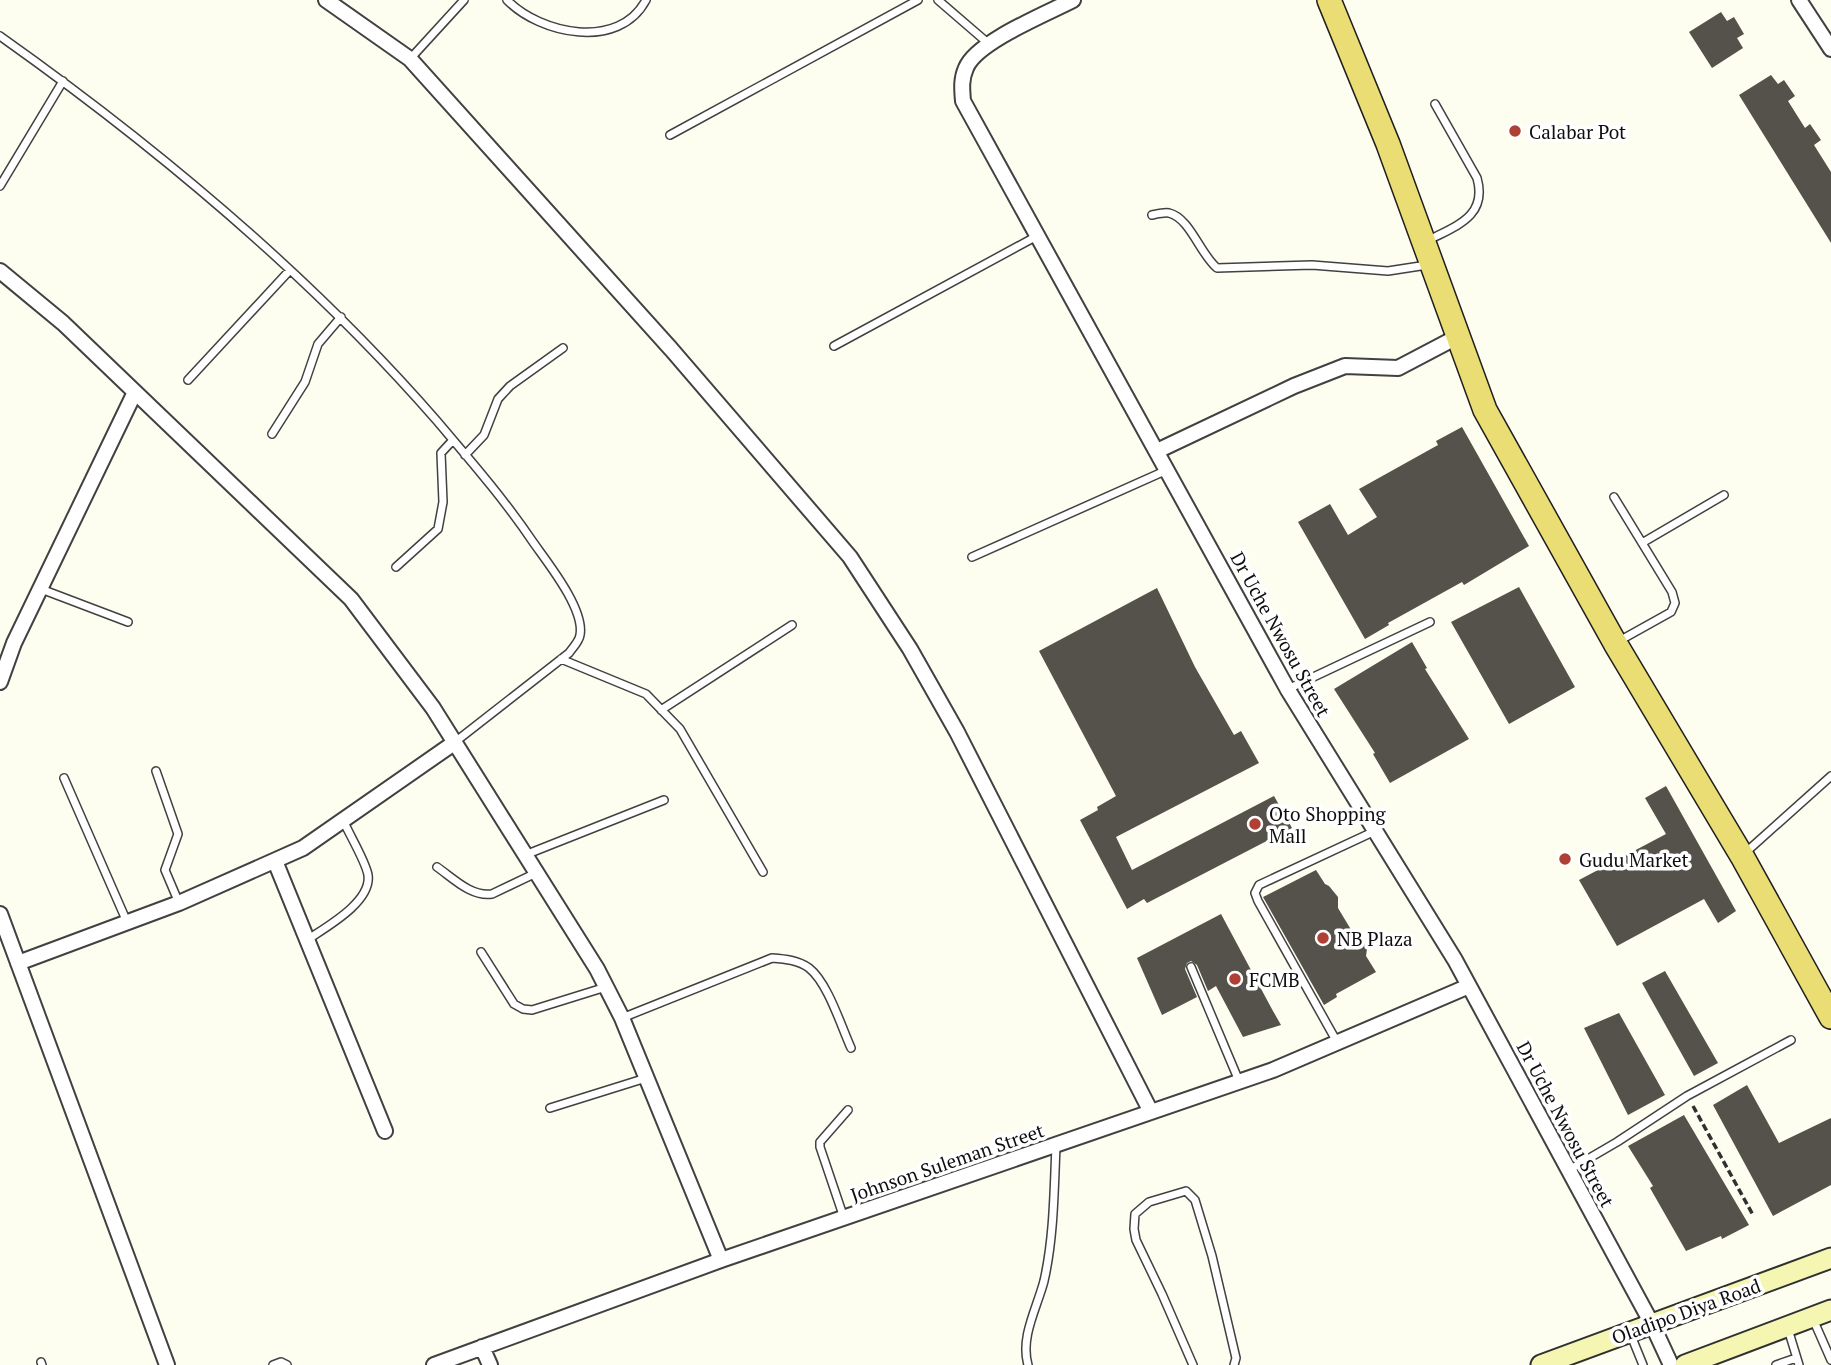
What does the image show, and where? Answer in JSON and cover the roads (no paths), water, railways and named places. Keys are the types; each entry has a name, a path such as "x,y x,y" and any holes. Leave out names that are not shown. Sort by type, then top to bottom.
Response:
{"main road":[{"path":"1329,0 1388,144 1485,410 1615,643 1742,856 1831,1017"},
{"name":"Oladipo Diya Road","path":"1541,1365 1831,1258"},
{"path":"1685,1365 1831,1310"}],"street":[{"path":"326,0 410,58 670,349 850,557 910,649 957,732 1150,1112"},
{"name":"Dr Uche Nwosu Street","path":"1073,0 989,44 976,54 966,66 962,83 963,101 1288,690 1469,986 1652,1324 1671,1365"},
{"path":"1799,0 1831,49"},
{"path":"0,271 63,323 352,599 433,708 606,987 622,1018 721,1260"},
{"path":"1157,451 1294,386 1345,366 1398,368 1457,337"},
{"path":"1,676 14,643 135,392"},
{"path":"18,963 179,903 303,848 454,743"},
{"path":"275,861 385,1131"},
{"path":"0,914 167,1365"},
{"name":"Johnson Suleman Street","path":"434,1365 721,1260 1239,1081 1469,986"},
{"path":"482,1347 490,1365"}],"lane":[{"path":"410,58 464,0"},
{"path":"507,0 528,17 545,25 567,32 584,33 600,31 624,22 635,14 646,0"},
{"path":"670,135 918,0"},
{"path":"938,0 989,44"},
{"path":"0,36 64,81 207,197 341,317 453,440 518,521 575,608 580,623 577,643 561,659 454,743"},
{"path":"0,186 64,81"},
{"path":"1152,215 1168,212 1180,219 1217,268 1312,265 1388,271 1427,253 1467,219 1479,202 1477,178 1435,104"},
{"path":"834,346 1037,235"},
{"path":"188,380 290,270"},
{"path":"272,433 305,382 318,344 341,317"},
{"path":"465,455 484,435 498,399 510,386 563,348"},
{"path":"396,567 438,529 443,502 440,453 453,440"},
{"path":"972,557 1168,470"},
{"path":"1642,543 1724,495"},
{"path":"1614,497 1672,592 1675,603 1671,612 1615,643"},
{"path":"40,588 128,622"},
{"path":"1288,690 1430,622"},
{"path":"661,710 792,625"},
{"path":"561,659 646,694 680,729 763,872"},
{"path":"156,771 178,834 165,870 179,903"},
{"path":"1742,856 1831,776"},
{"path":"64,778 127,922"},
{"path":"525,855 664,800"},
{"path":"307,940 355,905 366,890 368,875 344,820"},
{"path":"1337,1042 1255,893 1259,885 1375,831"},
{"path":"437,867 476,894 484,895 492,894 536,872"},
{"path":"481,952 514,1004 523,1009 532,1010 606,987"},
{"path":"622,1018 772,958 790,959 810,969 823,986 850,1048"},
{"path":"1191,967 1239,1081"},
{"path":"1568,1170 1687,1096 1791,1040"},
{"path":"550,1108 647,1078"},
{"path":"844,1218 820,1142 848,1110"},
{"path":"1028,1365 1024,1352 1044,1281 1052,1225 1056,1144"},
{"path":"1193,1365 1133,1229 1135,1214 1149,1202 1186,1191 1195,1200 1212,1256 1236,1358 1234,1365"},
{"path":"1812,1317 1831,1360"},
{"path":"1776,1365 1797,1362 1787,1327"},
{"path":"1630,1332 1643,1365"},
{"path":"274,1365 281,1362 287,1365"}],"place":[{"name":"Calabar Pot","path":"1515,131"},
{"name":"Oto Shopping Mall","path":"1255,824"},
{"name":"Gudu Market","path":"1565,859"},
{"name":"NB Plaza","path":"1323,938"},
{"name":"FCMB","path":"1235,979"}]}
